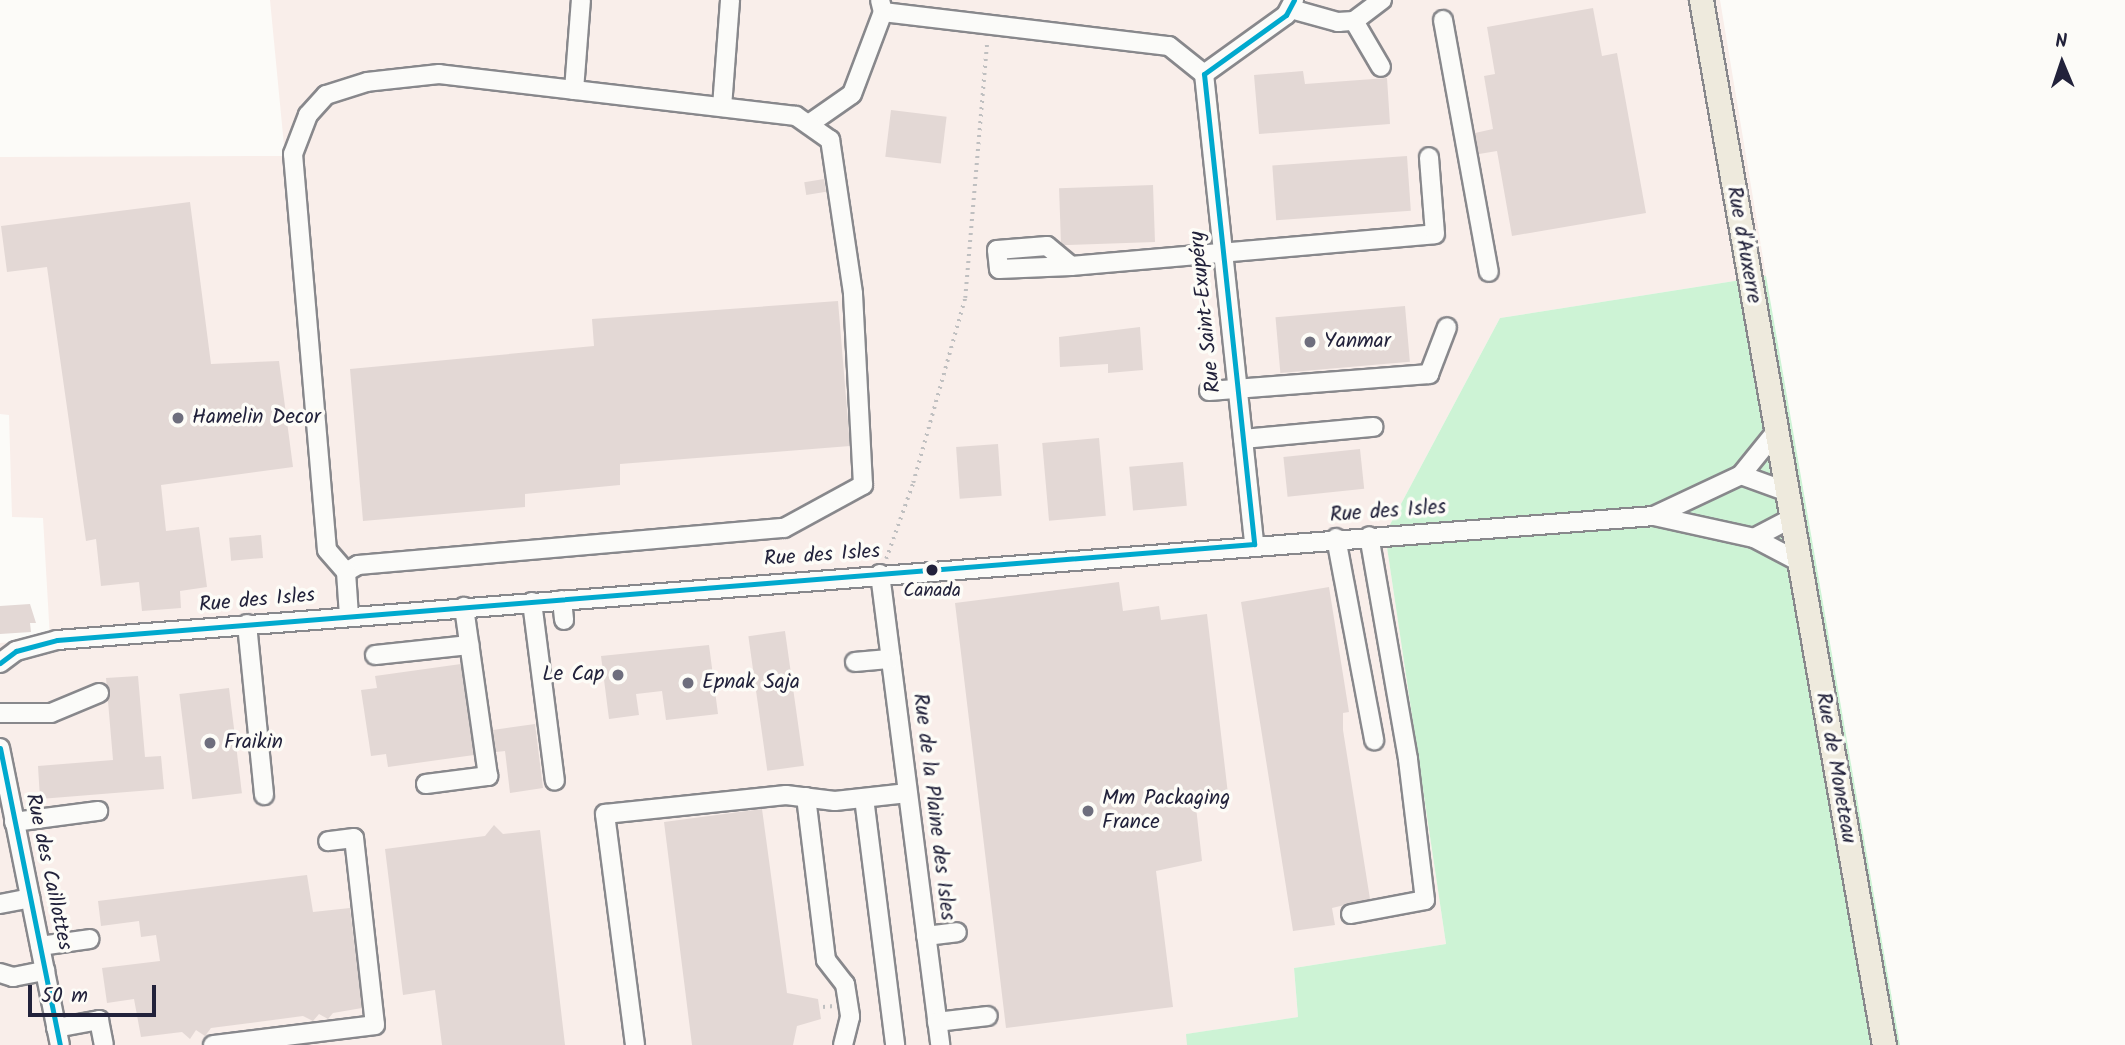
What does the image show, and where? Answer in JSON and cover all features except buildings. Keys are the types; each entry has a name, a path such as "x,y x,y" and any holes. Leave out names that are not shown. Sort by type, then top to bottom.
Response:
{"main road":[{"name":"Rue d'Auxerre","path":"1700,0 1786,491"},
{"name":"Rue de Moneteau","path":"1786,491 1884,1045"}],"street":[{"path":"574,90 582,0"},
{"path":"722,107 730,0"},
{"path":"1354,21 1382,0"},
{"path":"808,124 852,94 882,6 988,25 1169,46 1200,68 1297,7 1354,21 1381,67"},
{"path":"1443,20 1489,272"},
{"name":"Rue Saint-Exupéry","path":"1200,68 1223,251 1254,544"},
{"path":"346,572 358,565 784,528 863,485 853,293 847,283 838,174 830,140 796,116 439,74 367,82 326,95 308,116 293,154 327,550 346,572 349,616"},
{"path":"1071,266 1435,234 1429,157"},
{"path":"1209,391 1429,373 1447,327"},
{"path":"1243,439 1373,428"},
{"name":"Rue des Isles","path":"1654,516 1741,475 1775,433"},
{"path":"1741,475 1786,491"},
{"name":"Rue des Isles","path":"0,663 16,651 57,640 1254,544 1654,516 1754,538 1798,561"},
{"path":"1754,538 1790,519"},
{"path":"1351,914 1425,900 1408,759 1368,536"},
{"path":"1336,538 1374,740"},
{"name":"Rue de la Plaine des Isles","path":"880,574 940,1045"},
{"path":"562,600 564,620"},
{"path":"532,602 555,781"},
{"path":"426,784 488,776 464,607"},
{"path":"247,624 264,795"},
{"path":"375,655 469,645"},
{"path":"855,662 891,659"},
{"path":"0,712 51,713 99,694"},
{"name":"Rue des Caillottes","path":"0,748 58,1037"},
{"path":"635,1045 605,814 806,797 864,798 908,793"},
{"path":"806,797 826,960 845,984 848,1004 843,1045"},
{"path":"864,798 895,1045"},
{"path":"14,822 98,811"},
{"path":"213,1045 375,1025 354,838 328,841"},
{"path":"0,904 30,898"},
{"path":"926,936 957,932"},
{"path":"40,946 90,939"},
{"path":"0,973 13,976 45,971"},
{"path":"937,1022 988,1016"},
{"path":"58,1037 99,1020 104,1045"}],"path":[{"path":"880,574 913,483 965,298 988,25"}],"shaded area":[{"path":"270,0 1720,0 1766,276 1500,318 1385,534 1446,944 1294,968 1298,1017 1187,1034 1187,1045 0,1045 0,643 50,639 43,518 12,517 9,415 0,414 0,157 285,156"}],"green space":[{"path":"1766,276 1900,1045 1187,1045 1186,1034 1298,1017 1294,968 1446,944 1385,534 1500,318"}],"transit line":[{"path":"1204,74 1286,15 1294,0"},
{"path":"1204,74 1254,544"},
{"path":"0,663 16,651 57,640 1254,544"},
{"path":"0,748 60,1045"}],"place":[{"name":"Yanmar","path":"1310,342"},
{"name":"Hamelin Decor","path":"178,418"},
{"name":"Canada","path":"932,570"},
{"name":"Le Cap","path":"618,675"},
{"name":"Epnak Saja","path":"688,683"},
{"name":"Fraikin","path":"210,743"},
{"name":"Mm Packaging France","path":"1088,811"}]}
